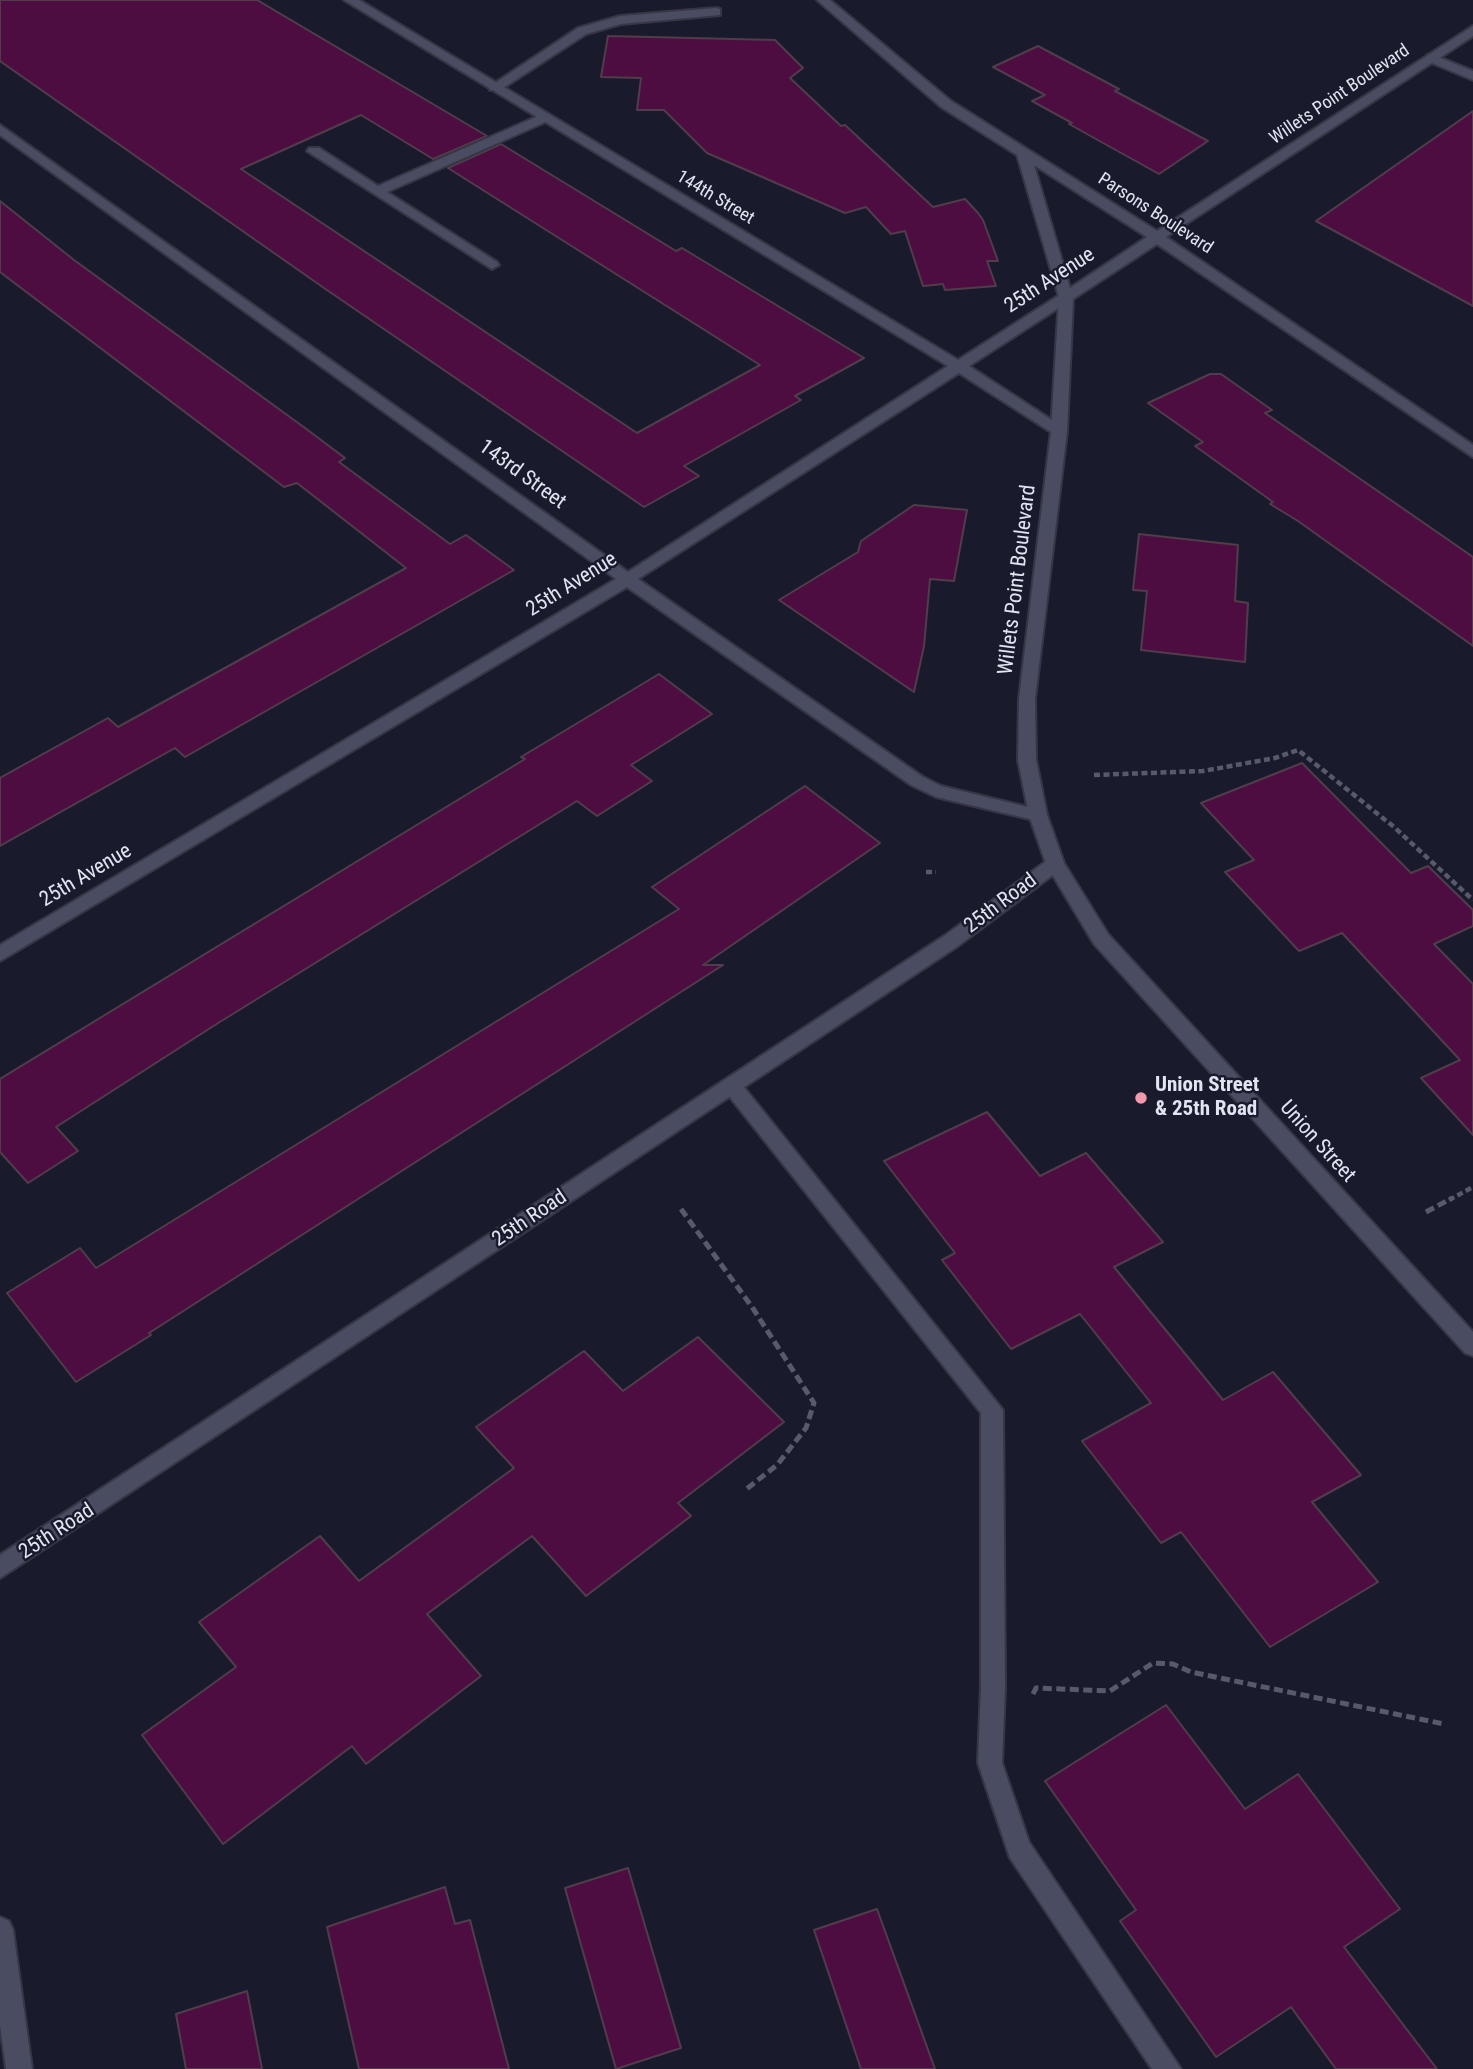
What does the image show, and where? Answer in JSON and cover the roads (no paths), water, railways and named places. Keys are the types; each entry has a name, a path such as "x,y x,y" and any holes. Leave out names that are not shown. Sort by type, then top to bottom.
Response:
{"street":[{"name":"144th Street","path":"350,0 1008,396 1059,431"},
{"name":"Parsons Boulevard","path":"822,0 946,104 1158,238 1473,452"},
{"path":"495,87 582,31 620,20 716,12"},
{"name":"Willets Point Boulevard","path":"1158,238 1472,31"},
{"path":"1431,58 1473,76"},
{"path":"377,191 545,117"},
{"name":"143rd Street","path":"0,129 627,579 917,781 936,791 1038,815"},
{"path":"314,151 492,265"},
{"name":"Willets Point Boulevard","path":"1023,152 1066,297 1059,431 1027,699 1027,760 1038,815 1055,864"},
{"name":"25th Avenue","path":"0,954 627,579 960,368 1158,238"},
{"name":"25th Road","path":"0,1568 980,921 1055,864"},
{"name":"Union Street","path":"1055,864 1101,939 1473,1347"},
{"path":"732,1086 992,1410 993,1686 990,1763 1019,1849 1168,2069"},
{"path":"0,1930 19,2069"}],"place":[{"name":"Union Street & 25th Road","path":"1141,1098"}]}
